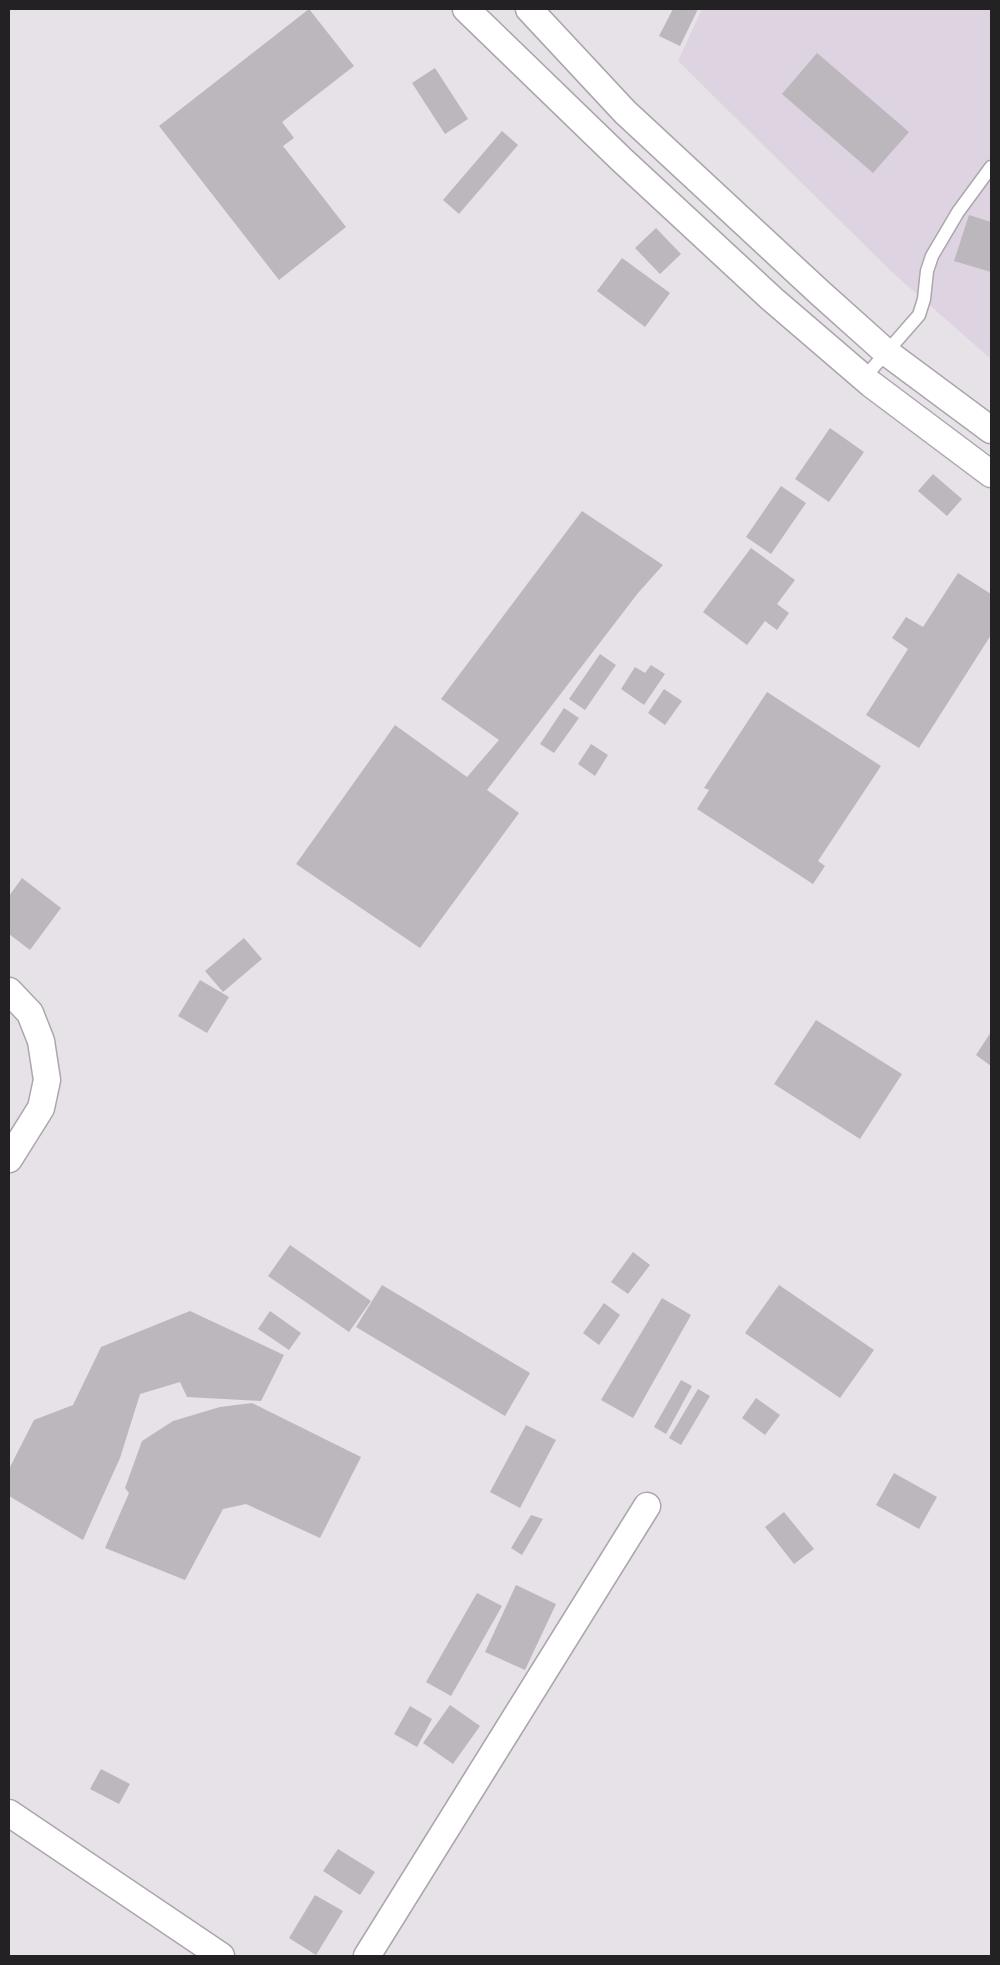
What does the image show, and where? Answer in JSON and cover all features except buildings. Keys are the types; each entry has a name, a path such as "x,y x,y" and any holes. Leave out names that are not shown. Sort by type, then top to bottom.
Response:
{"street":[{"path":"466,9 622,160 772,299 864,378 991,474"},
{"path":"529,9 625,112 819,292 886,352 991,430"},
{"path":"9,991 30,1013 41,1041 47,1080 41,1108 9,1159"},
{"path":"367,1956 647,1506"},
{"path":"9,1813 221,1956"}],"lane":[{"path":"864,378 919,314 924,300 927,270 932,256 958,212 991,167"}],"shaded area":[{"path":"702,9 991,9 991,359 893,273 678,61"}]}
